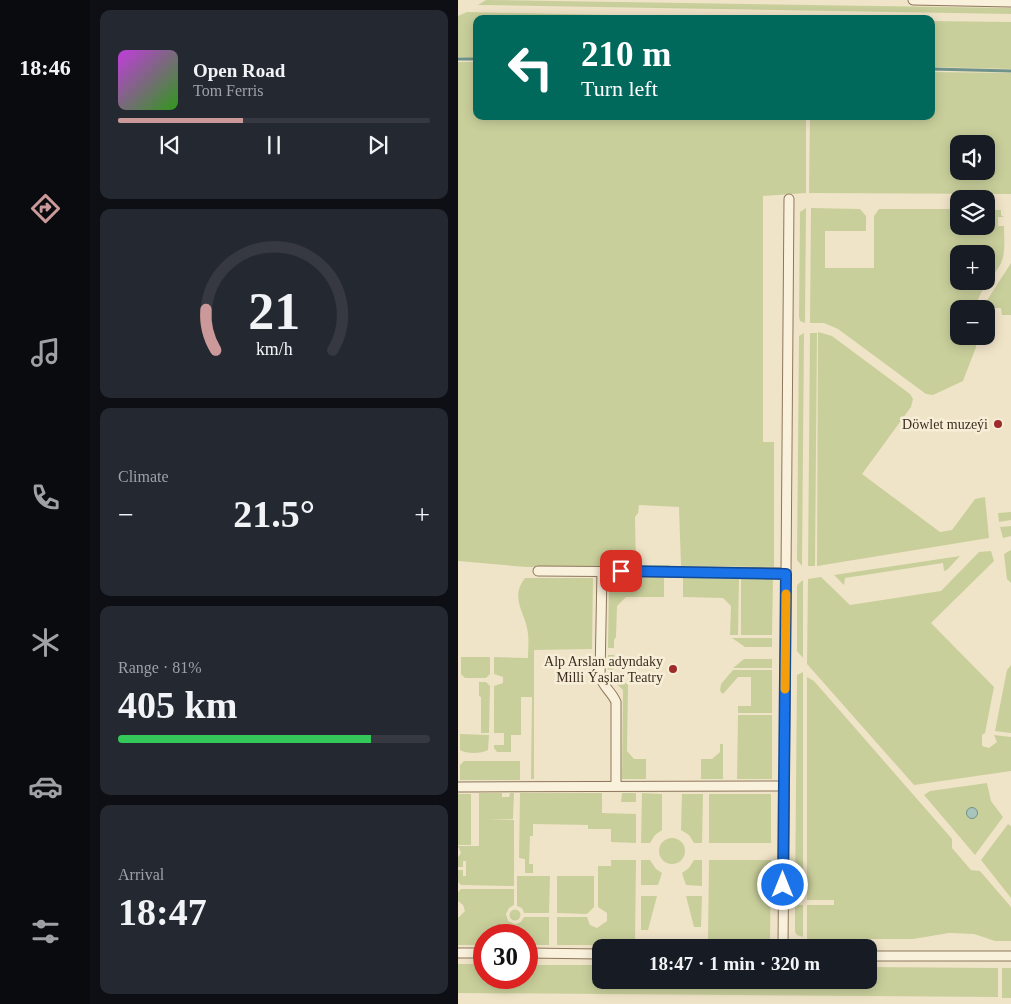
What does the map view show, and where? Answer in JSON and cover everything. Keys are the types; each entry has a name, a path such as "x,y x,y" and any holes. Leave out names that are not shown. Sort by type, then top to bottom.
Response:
{"street":[{"path":"913,0 1012,2"},
{"path":"783,939 789,199"},
{"path":"538,571 786,574"},
{"path":"602,571 600,676 602,682 614,695 616,702 616,786"},
{"path":"458,786 784,786"},
{"path":"458,953 473,953"},
{"path":"538,953 592,954"},
{"path":"877,956 1012,956"}],"green space":[{"path":"486,0 1011,8 1012,14 478,5"},
{"path":"467,12 609,15 473,15 473,58 458,57 458,16"},
{"path":"935,21 1011,22 1011,69 935,67"},
{"path":"458,62 473,62 473,120 806,120 806,193 763,196 763,442 774,442 774,567 681,566 679,507 639,505 638,513 635,517 636,566 669,565 669,568 526,567 458,561"},
{"path":"935,72 1011,73 1011,194 995,194 995,190 950,190 950,194 809,193 810,120 935,120"},
{"path":"806,208 805,323 800,321 799,317 800,212"},
{"path":"811,208 860,209 866,216 866,231 825,231 825,268 874,268 874,216 879,209 950,209 950,235 995,235 995,210 1001,210 1001,215 1004,217 998,217 998,226 1004,226 1004,254 995,273 995,245 950,245 950,290 984,290 978,300 950,300 950,345 976,345 963,381 933,395 926,394 838,329 824,323 810,323"},
{"path":"1011,263 1011,315 1002,315 1001,308 995,308 995,300 987,300"},
{"path":"818,332 832,336 910,394 913,399 911,407 862,474 940,532 952,530 975,499 985,497 989,538 817,566"},
{"path":"804,333 802,566 797,560 799,336"},
{"path":"810,333 817,333 815,566 808,566"},
{"path":"1011,512 1011,520 999,522 998,513"},
{"path":"1011,526 1011,536 1003,538 1000,527"},
{"path":"1011,550 1011,583 1007,579 1004,554"},
{"path":"991,551 994,561 931,623 994,687 985,733 982,735 982,746 989,748 997,742 994,735 1011,737 1011,771 914,785 807,664 808,579 821,577 850,605 941,591 979,552"},
{"path":"960,556 944,571 943,563 845,578 844,585 834,575"},
{"path":"525,578 593,578 592,649 534,650 534,779 531,779 532,697 521,697 521,735 511,735 511,752 497,752 494,748 494,745 504,745 504,733 494,733 494,686 503,683 503,677 494,674 494,657 528,658 527,626 518,599 520,586"},
{"path":"609,578 664,578 664,597 626,597 617,606 614,648 608,648"},
{"path":"683,578 739,578 738,635 730,635 731,606 723,598 683,597"},
{"path":"741,578 773,579 772,635 741,635"},
{"path":"803,580 803,658 797,651 797,585"},
{"path":"732,638 772,638 772,647 745,647"},
{"path":"608,655 614,655 613,672 628,685 627,751 634,759 646,759 646,779 622,779 623,690 608,676"},
{"path":"461,657 490,657 490,674 486,678 465,678 461,674"},
{"path":"744,659 772,659 772,668 733,668"},
{"path":"1011,665 1011,733 995,731 1007,670"},
{"path":"733,670 772,670 772,713 738,713 738,706 751,706 751,677 738,677 723,694 720,691 721,684"},
{"path":"803,672 803,899 795,899 797,675"},
{"path":"807,677 814,681 952,839 952,848 971,870 980,871 1011,907 1011,941 995,941 974,934 949,933 913,939 807,939 807,905 834,905 834,900 807,900"},
{"path":"479,682 486,682 490,686 489,733 481,733"},
{"path":"738,715 772,715 772,779 737,779"},
{"path":"460,734 489,735 488,750 474,753 460,750"},
{"path":"720,744 723,744 723,779 701,779 701,759 712,759 720,752"},
{"path":"464,761 520,761 520,780 460,780 460,765"},
{"path":"987,783 991,801 1003,817 975,855 924,795 930,791"},
{"path":"479,793 502,793 502,797 509,797 510,793 514,793 513,819 488,819 514,820 514,886 461,885 458,882 458,870 463,870 463,876 466,876 466,861 463,861 463,867 458,867 458,857 461,853 458,846 479,846"},
{"path":"520,793 602,793 602,813 636,814 636,843 611,842 611,829 588,829 588,825 533,824 533,836 530,836 529,864 533,864 533,873 525,873 525,859 519,858"},
{"path":"622,793 636,793 636,802 621,802"},
{"path":"642,793 662,794 662,830 655,835 650,843 641,843"},
{"path":"458,794 471,794 471,845 458,845"},
{"path":"682,794 703,794 702,843 694,843 689,835 681,830"},
{"path":"709,794 771,794 771,843 709,843"},
{"path":"1008,824 1011,826 1011,898 981,860"},
{"path":"672,838 681,842 685,851 681,860 672,864 663,860 659,851 663,842"},
{"path":"611,860 636,860 635,939 592,939 592,945 557,945 557,917 587,917 590,925 597,928 607,921 607,913 598,907 598,866 611,866"},
{"path":"641,860 650,860 656,869 662,873 658,885 641,885"},
{"path":"694,860 702,860 702,886 686,885 682,873 689,868"},
{"path":"709,860 771,860 770,939 708,939"},
{"path":"517,876 550,876 549,913 524,913 522,908 517,906"},
{"path":"557,876 594,876 594,907 587,914 557,913"},
{"path":"461,889 514,889 514,905 509,908 506,914 508,921 515,924 473,924 473,945 458,945 458,918 465,911 463,905 458,901 458,892"},
{"path":"641,896 657,896 648,930 641,930"},
{"path":"686,896 702,896 701,927 694,927"},
{"path":"795,905 803,905 803,937 795,932"},
{"path":"515,909 521,915 515,921 509,915"},
{"path":"524,917 549,917 549,945 538,945 538,924 515,924 521,922"},
{"path":"458,964 473,964 473,989 538,989 538,965 592,965 592,989 877,989 877,967 998,968 998,997 458,993"},
{"path":"1002,968 1011,968 1011,998 1002,998"}],"water":[{"path":"970,808 974,808 977,813 976,817 970,818 967,815 967,811"}],"waterway":[{"path":"458,59 473,59"},
{"path":"935,69 1012,71"}],"slow traffic":[{"path":"785,689 786,594"}],"place":[{"name":"Döwlet muzeýi","path":"998,424"},
{"name":"Alp Arslan adyndaky Milli Ýaşlar Teatry","path":"673,669"}],"route":[{"path":"621,571 774,572 786,574 783,885"}]}
